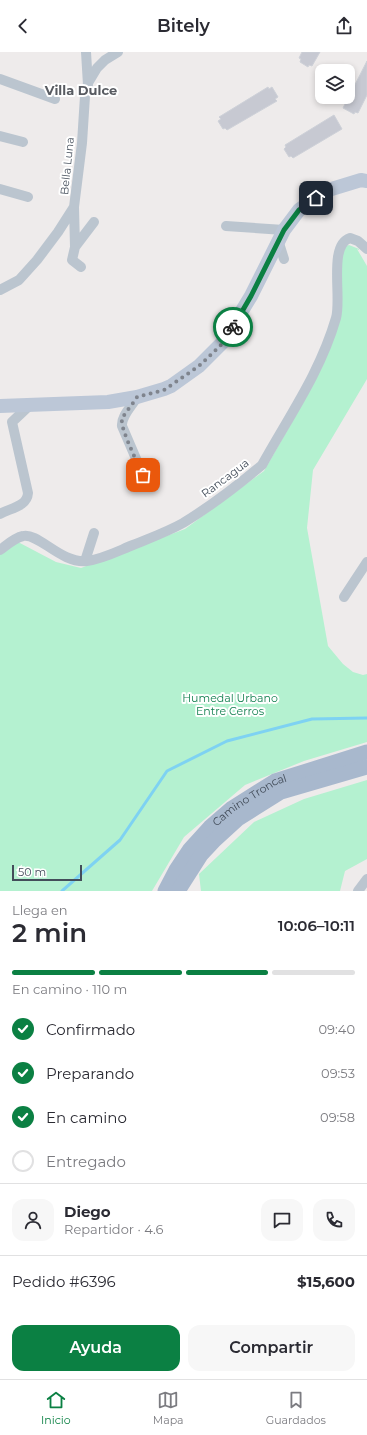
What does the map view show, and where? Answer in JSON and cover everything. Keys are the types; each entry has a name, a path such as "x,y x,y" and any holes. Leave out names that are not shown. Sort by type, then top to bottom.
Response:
{"main road":[{"name":"Camino Troncal","path":"165,891 176,870 190,849 210,827 232,808 274,781 367,752"},
{"name":"Camino Troncal","path":"178,891 201,855 215,840 250,811 281,792 367,767"}],"street":[{"path":"86,52 88,85"},
{"name":"Bella Luna","path":"0,290 19,280 37,260 74,207 82,143 85,96 88,85 97,68 105,60 118,52"},
{"path":"0,79 55,99"},
{"path":"0,136 22,142"},
{"path":"0,406 108,402 137,397 164,390 171,386 199,366 224,342 251,296 281,235 299,210 325,191 361,180 367,181"},
{"path":"0,189 28,197"},
{"path":"74,207 75,247 72,260 81,267"},
{"path":"75,247 94,222"},
{"path":"226,226 281,235"},
{"path":"281,235 284,259"},
{"name":"Rancagua","path":"0,550 14,540 28,535 37,539 61,555 76,560 85,561 103,558 183,523 262,465 304,394 321,359 332,329 338,308 337,267 338,254 341,245 345,240 350,238 358,241 367,249"},
{"path":"137,397 123,417 122,426 143,475"},
{"path":"0,514 24,503 27,499 28,493 12,422 30,405"},
{"path":"85,561 94,532"},
{"path":"344,597 367,562"},
{"path":"358,891 367,879"}],"green space":[{"name":"Humedal Urbano Entre Cerros","path":"349,245 359,249 357,249 367,266 367,379 313,470 307,528 328,646 343,664 353,672 363,675 367,674 367,742 304,761 245,785 184,837 152,891 0,891 0,552 18,542 56,562 81,568 185,529 264,471 308,394 339,312 340,266 344,247"},
{"path":"367,780 367,859 345,871 340,891 201,891 199,874 254,822 304,799"}],"building":[{"path":"302,52 320,52 312,66 309,65 308,67 300,62 301,59 299,58"},
{"path":"367,61 367,95 358,113 355,112 354,114 343,108 345,104 355,104 355,84"},
{"path":"268,87 269,89 272,87 278,97 275,99 277,101 227,130 225,128 223,129 218,121 221,119 219,117"},
{"path":"334,115 342,129 293,158 291,156 289,157 284,149 286,147 285,145"}],"waterway":[{"path":"62,891 120,840 167,771 227,741 312,719 367,718"}],"way so far":[{"path":"143,475 122,426 121,421 123,417 137,397 164,390 199,366 224,342 233,327"}],"district":[{"name":"Villa Dulce","path":"81,90"}],"route":[{"path":"233,327 251,296 284,230 299,210 316,198"}]}
